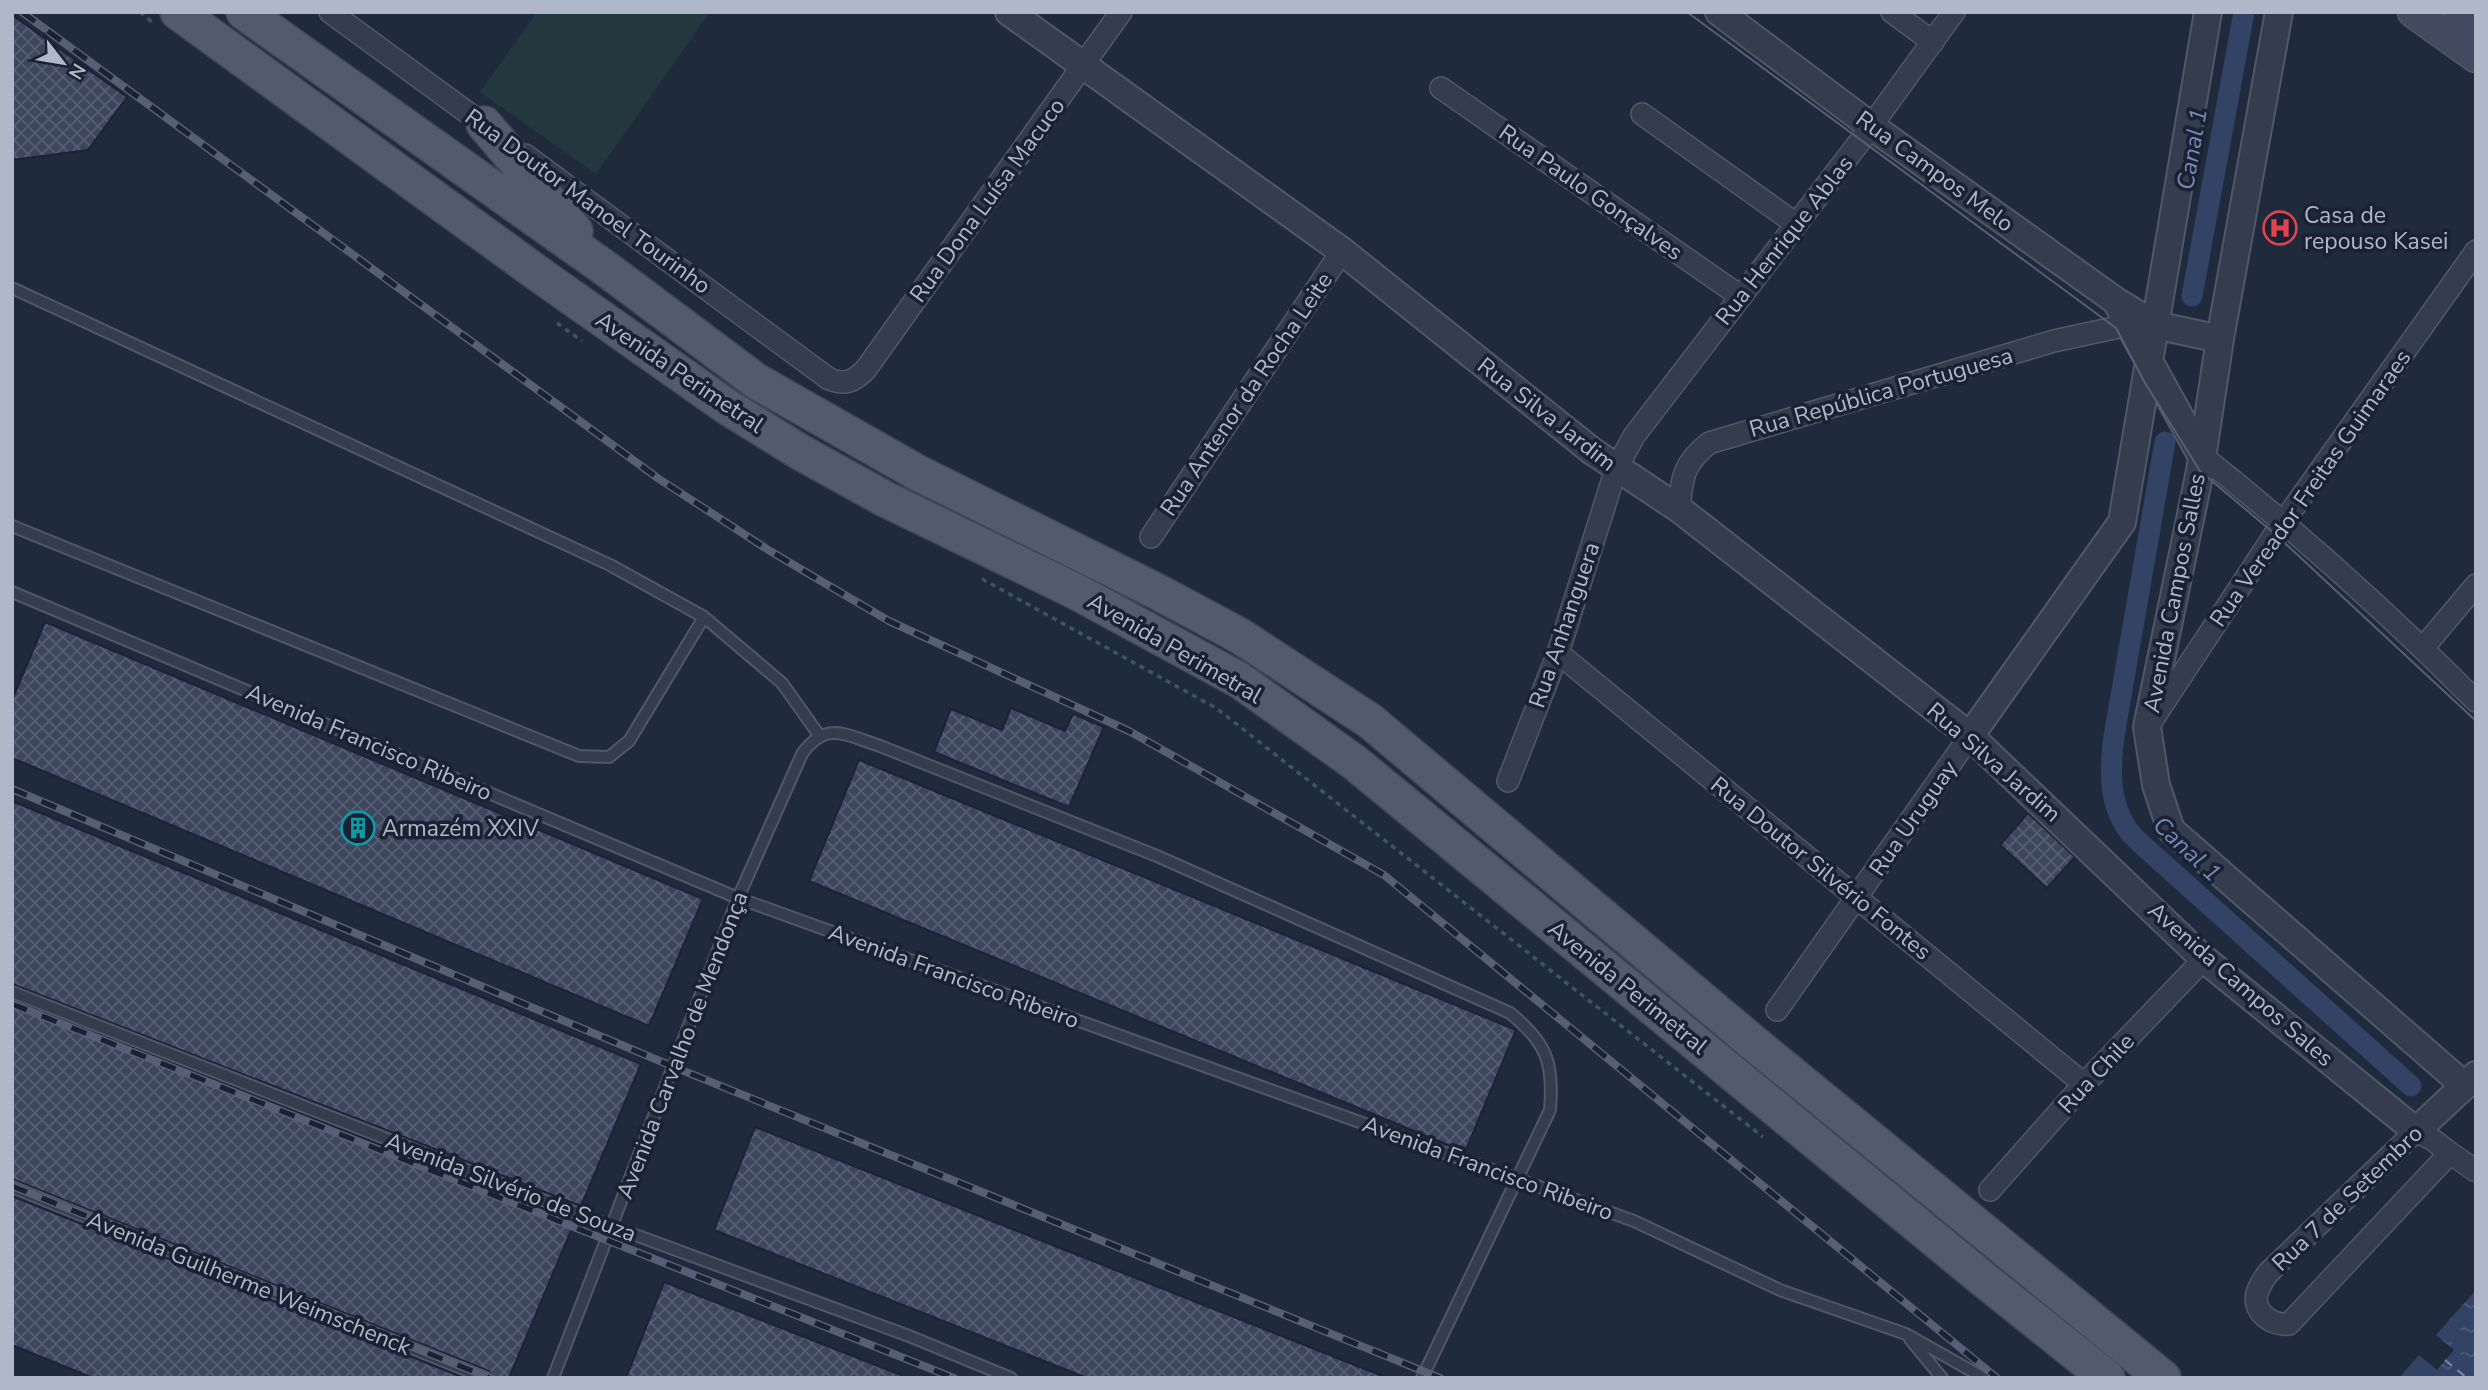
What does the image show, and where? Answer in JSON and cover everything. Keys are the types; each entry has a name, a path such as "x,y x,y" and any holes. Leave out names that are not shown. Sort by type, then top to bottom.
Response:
{"main road":[{"name":"Avenida Perimetral","path":"244,12 609,271 756,381 918,473 1158,592 1240,636 1370,721 1787,1070 2163,1378"},
{"path":"2413,12 2476,57"},
{"path":"2459,12 2476,24"},
{"name":"Avenida Perimetral","path":"170,20 726,406 800,452 885,499 1077,592 1239,680 1354,762 2107,1378"},
{"path":"484,124 609,271"}],"street":[{"name":"Rua Doutor Manoel Tourinho","path":"330,12 829,379 849,382"},
{"name":"Rua Silva Jardim","path":"1009,12 1342,251 1616,469 1679,509 1970,736 2072,831"},
{"name":"Rua Dona Luísa Macuco","path":"849,382 866,369 1121,12"},
{"name":"Rua Campos Melo","path":"1719,12 1871,126 2155,326"},
{"path":"1892,12 1933,42"},
{"name":"Rua Henrique Ablas","path":"1616,469 1634,436 1871,126 1954,12"},
{"path":"2149,360 2208,12"},
{"name":"Avenida Campos Salles","path":"2279,12 2201,455 2147,726 2156,785 2171,830 2470,1080"},
{"name":"Rua Paulo Gonçalves","path":"1441,88 1740,296"},
{"path":"1642,114 1796,224"},
{"name":"Rua Antenor da Rocha Leite","path":"1151,537 1342,251"},
{"name":"Rua Vereador Freitas Guimaraes","path":"2147,726 2285,522 2476,251"},
{"path":"2116,301 2201,455 2285,522 2423,648 2476,701"},
{"name":"Rua República Portuguesa","path":"1679,509 1682,478 1688,463 1709,443 2054,341 2128,325"},
{"path":"2155,326 2220,339"},
{"name":"Rua Uruguay","path":"1777,1010 2122,522 2149,360"},
{"name":"Rua Anhanguera","path":"1508,781 1558,653 1616,469"},
{"path":"2423,648 2476,585"},
{"name":"Rua Doutor Silvério Fontes","path":"1558,653 2084,1084"},
{"name":"Avenida Campos Sales","path":"2072,831 2204,958 2416,1131"},
{"name":"Rua Chile","path":"1990,1190 2084,1084 2204,958"},
{"name":"Rua 7 de Setembro","path":"2450,1153 2296,1318 2289,1324 2284,1324 2266,1318 2256,1300 2268,1273 2470,1080"},
{"path":"2416,1131 2476,1171"}],"lane":[{"path":"12,288 610,565 704,617 782,683 819,735 846,735 880,746 1144,851 1510,1013 1531,1030 1546,1054 1552,1085 1550,1110 1422,1378"},
{"path":"12,526 579,756 609,757 629,741 704,617"},
{"name":"Avenida Francisco Ribeiro","path":"12,592 738,898 1634,1220 1780,1290 1851,1312 1906,1334 1984,1378"},
{"name":"Avenida Carvalho de Mendonça","path":"552,1378 738,898 802,754 819,735"},
{"name":"Avenida Silvério de Souza","path":"12,992 612,1227 909,1336 1011,1378"},
{"name":"Avenida Guilherme Weimschenck","path":"12,1187 486,1378"},
{"path":"1906,1334 1942,1378"}],"path":[{"path":"140,12 170,20"},
{"path":"549,318 583,342"},
{"path":"973,574 1216,708 1764,1138"}],"green space":[{"path":"537,12 710,12 596,174 480,92"}],"water":[{"path":"2476,1290 2476,1378 2399,1378 2419,1355 2437,1370 2454,1350 2436,1335"}],"building":[{"path":"12,15 127,97 88,150 12,160"},
{"name":"Armazém XXIV","path":"45,622 703,899 649,1026 12,758 12,700"},
{"path":"1011,708 1065,731 1073,714 1104,727 1069,807 934,752 951,709 1002,730"},
{"path":"859,760 1516,1030 1465,1152 809,881"},
{"path":"12,801 641,1064 581,1206 12,984"},
{"path":"2028,813 2075,857 2047,888 2000,845"},
{"path":"12,1001 575,1221 509,1378 494,1378 489,1371 12,1179"},
{"path":"755,1127 1385,1378 1087,1378 714,1230"},
{"path":"12,1196 464,1378 93,1378 12,1345"},
{"path":"664,1282 906,1377 626,1378"}],"waterway":[{"name":"Canal 1","path":"2192,296 2244,12"},
{"name":"Canal 1","path":"2165,442 2114,736 2112,784 2121,819 2137,840 2411,1086"}],"ferry route":[{"path":"2445,1360 2467,1378"}],"tram line":[{"path":"1687,12 2116,328 2145,383 2200,471 2275,534 2476,721"}],"railway":[{"path":"22,12 659,479 770,551 889,621 1129,731 1384,875 1997,1378"},
{"path":"12,789 674,1067 1440,1378"},
{"path":"12,1004 954,1378"},
{"path":"12,1186 490,1378"}],"place":[{"name":"Casa de repouso Kasei","path":"2280,228"},
{"name":"Armazém XXIV","path":"358,828"}]}
